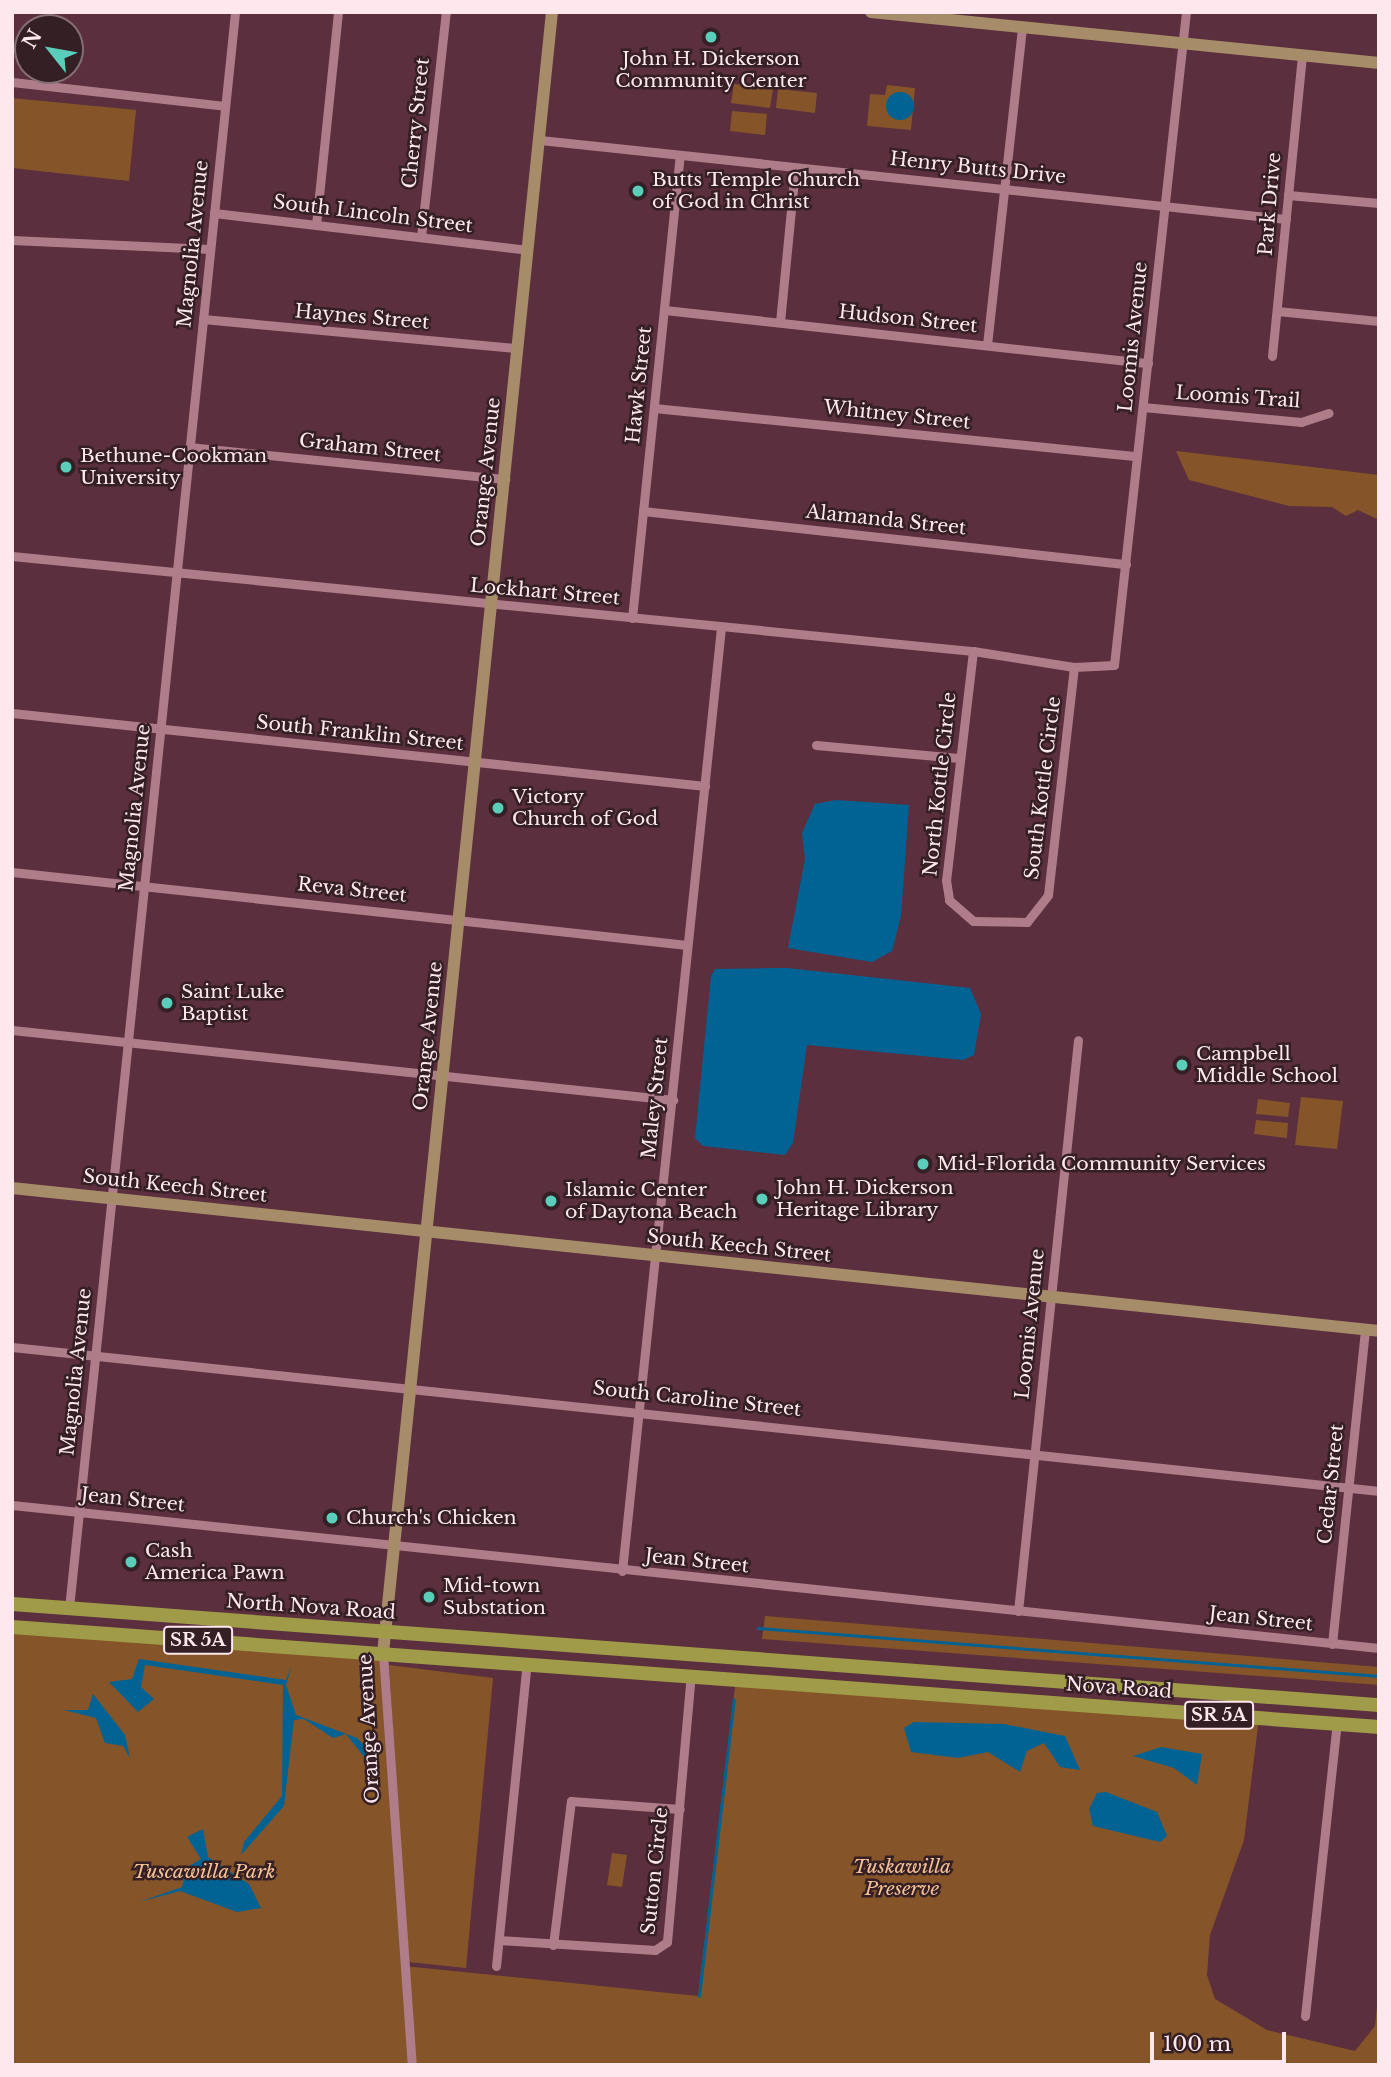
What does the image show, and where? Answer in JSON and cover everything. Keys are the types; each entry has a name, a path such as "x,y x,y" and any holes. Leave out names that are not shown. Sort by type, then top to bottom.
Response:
{"main road":[{"name":"North Nova Road","path":"12,1604 942,1672"},
{"name":"SR 5A","path":"12,1627 691,1675"},
{"path":"659,1673 688,1653"},
{"path":"691,1675 724,1655"},
{"name":"Nova Road","path":"942,1672 1374,1704"},
{"name":"Nova Road","path":"691,1675 1379,1727"},
{"path":"1059,1703 1098,1684"},
{"path":"1094,1705 1132,1686"},
{"path":"1337,1723 1374,1704"}],"street":[{"name":"Magnolia Avenue","path":"69,1608 235,12"},
{"path":"316,225 338,12"},
{"name":"Cherry Street","path":"421,237 446,12"},
{"name":"Orange Avenue","path":"412,2065 383,1653 552,12"},
{"path":"871,12 974,17 1022,27 1379,63"},
{"name":"Loomis Avenue","path":"1114,665 1186,12"},
{"path":"987,345 1022,27"},
{"name":"Park Drive","path":"1272,356 1302,55"},
{"path":"12,82 225,106"},
{"name":"Henry Butts Drive","path":"540,140 1286,219"},
{"name":"Hawk Street","path":"632,618 680,155"},
{"path":"780,322 795,168"},
{"path":"1289,195 1379,203"},
{"name":"South Lincoln Street","path":"214,213 528,250"},
{"path":"12,240 210,249"},
{"name":"Hudson Street","path":"665,310 1148,363"},
{"path":"1277,311 1379,321"},
{"name":"Haynes Street","path":"203,319 518,348"},
{"name":"Loomis Trail","path":"1143,407 1301,422 1329,413"},
{"name":"Whitney Street","path":"654,408 1138,456"},
{"name":"Graham Street","path":"189,447 505,479"},
{"name":"Alamanda Street","path":"643,510 1126,564"},
{"name":"Lockhart Street","path":"12,556 177,575 973,652 1074,667 1114,665"},
{"name":"Maley Street","path":"622,1571 721,628"},
{"name":"North Kottle Circle","path":"973,652 958,758 949,900 973,921 1003,924"},
{"name":"South Kottle Circle","path":"1003,924 1027,922 1048,895 1074,667"},
{"name":"South Franklin Street","path":"12,713 705,786"},
{"path":"816,745 958,758"},
{"name":"Reva Street","path":"12,872 688,945"},
{"path":"12,1030 673,1100"},
{"name":"Loomis Avenue","path":"1018,1611 1079,1040"},
{"name":"South Keech Street","path":"12,1188 1379,1331"},
{"name":"Cedar Street","path":"1332,1644 1365,1329"},
{"name":"South Caroline Street","path":"12,1347 1033,1452 1379,1491"},
{"name":"Jean Street","path":"12,1505 622,1571 1379,1648"},
{"path":"496,1966 527,1663"},
{"name":"Sutton Circle","path":"499,1940 553,1945 662,1948 680,1809 691,1675"},
{"path":"1305,2016 1337,1723"},
{"path":"553,1945 570,1801 680,1809"}],"green space":[{"path":"734,84 773,89 770,108 731,103"},
{"path":"887,85 915,88 911,130 867,126 870,94 885,95"},
{"path":"778,89 817,93 815,113 776,108"},
{"path":"12,98 136,110 129,181 12,168"},
{"path":"732,111 767,114 765,135 730,131"},
{"path":"1176,451 1379,475 1379,520 1358,510 1346,516 1332,507 1289,506 1189,480"},
{"path":"1301,1097 1343,1101 1337,1149 1295,1145"},
{"path":"1258,1099 1290,1103 1288,1117 1256,1114"},
{"path":"1256,1120 1288,1123 1287,1138 1254,1134"},
{"path":"765,1616 1379,1667 1379,1685 762,1639"},
{"path":"12,1627 383,1653 404,1966 698,1996 736,1679 1259,1718 1244,1840 1210,1935 1207,1975 1215,1999 1267,2030 1355,2051 1375,2026 1379,1985 1379,2065 12,2065"},
{"path":"389,1665 493,1678 466,1968 408,1962"},
{"path":"612,1853 627,1855 622,1887 607,1885"}],"water":[{"path":"900,92 910,96 914,106 910,116 900,120 890,116 886,106 890,96"},
{"path":"836,800 909,805 901,916 892,951 872,962 788,948 805,859 802,833 815,804"},
{"path":"787,968 970,988 981,1014 974,1055 963,1060 807,1045 793,1143 785,1155 703,1146 695,1138 711,976 715,969"},
{"path":"139,1659 286,1680 292,1665 286,1685 296,1715 357,1738 374,1756 368,1762 346,1734 333,1738 304,1719 294,1720 284,1806 241,1855 244,1842 282,1796 283,1685 145,1665 141,1687 154,1699 138,1712 109,1682 132,1679"},
{"path":"93,1694 125,1735 130,1758 123,1746 105,1743 96,1718 64,1710 88,1710"},
{"path":"914,1722 1004,1724 1065,1736 1080,1770 1060,1767 1044,1743 1027,1751 1020,1772 988,1752 958,1758 911,1752 904,1728"},
{"path":"1161,1747 1202,1754 1197,1785 1174,1768 1133,1756"},
{"path":"1106,1792 1157,1812 1167,1836 1160,1842 1093,1826 1089,1809 1097,1793"},
{"path":"203,1829 208,1857 249,1884 261,1908 237,1912 180,1891 139,1902 182,1887 186,1868 201,1859 187,1837"}],"waterway":[{"path":"758,1628 1379,1676"},
{"path":"699,1996 734,1700"}],"place":[{"name":"John H. Dickerson Community Center","path":"711,37"},
{"name":"Butts Temple Church of God in Christ","path":"638,191"},
{"name":"Bethune-Cookman University","path":"66,467"},
{"name":"Victory Church of God","path":"498,808"},
{"name":"Saint Luke Baptist","path":"167,1003"},
{"name":"Campbell Middle School","path":"1182,1065"},
{"name":"Mid-Florida Community Services","path":"923,1164"},
{"name":"John H. Dickerson Heritage Library","path":"762,1199"},
{"name":"Islamic Center of Daytona Beach","path":"551,1201"},
{"name":"Church's Chicken","path":"332,1518"},
{"name":"Cash America Pawn","path":"131,1562"},
{"name":"Mid-town Substation","path":"429,1597"}],"park label":[{"name":"Tuscawilla Park","path":"204,1872"},
{"name":"Tuskawilla Preserve","path":"902,1878"}]}
